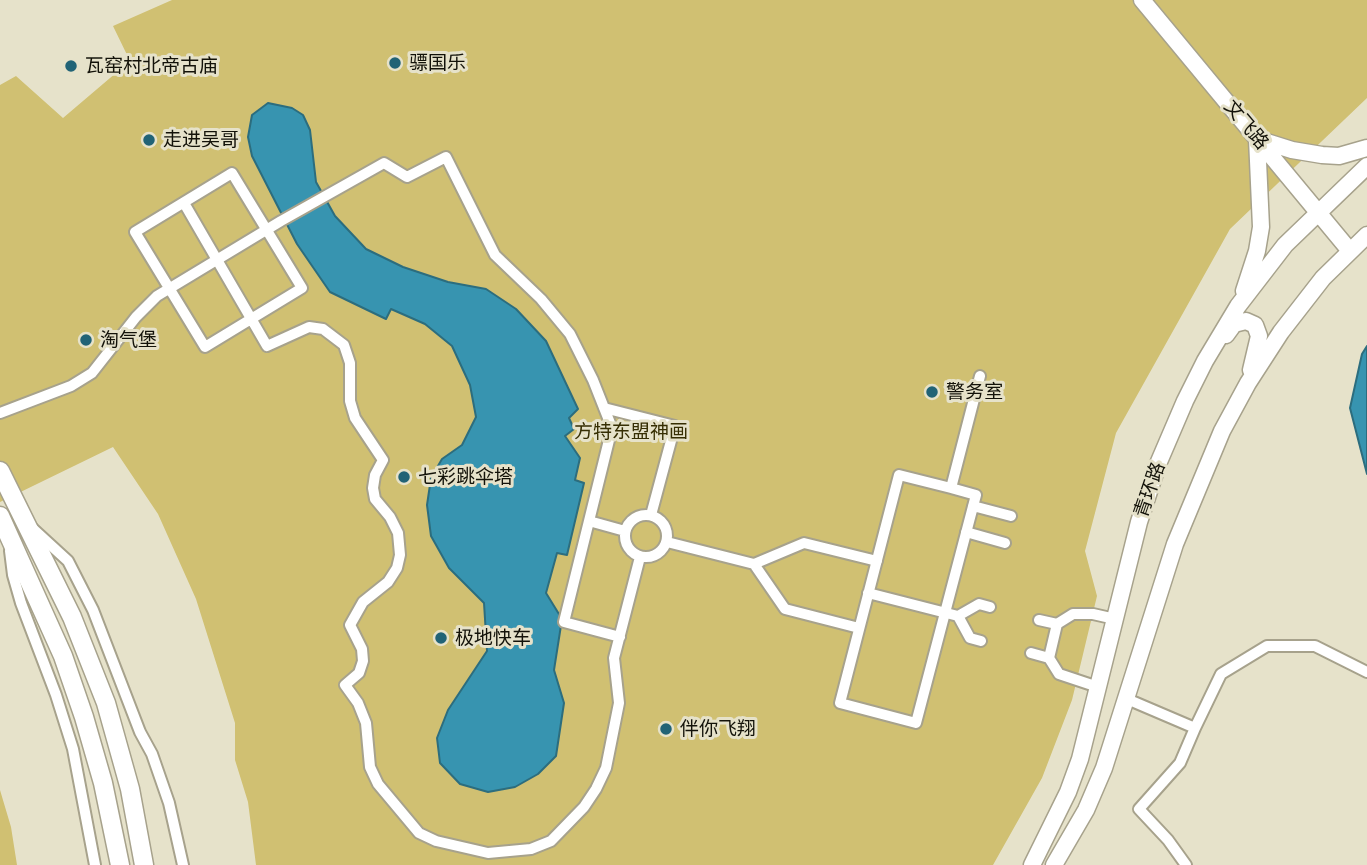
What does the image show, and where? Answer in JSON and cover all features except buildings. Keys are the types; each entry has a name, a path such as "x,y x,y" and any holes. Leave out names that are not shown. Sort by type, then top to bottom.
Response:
{"main road":[{"name":"文飞路","path":"1142,0 1350,251"},
{"path":"1238,306 1258,251 1261,227 1257,139 1292,150 1322,155 1339,156 1367,148"},
{"name":"青环路","path":"1032,865 1080,760 1139,522 1158,464 1205,361 1238,306 1285,245 1367,166"},
{"path":"1056,865 1104,768 1175,544 1222,431 1280,332 1323,278 1367,234"},
{"path":"1205,361 1234,324 1246,321 1255,326 1259,336 1248,383"},
{"path":"0,471 15,496 72,617 106,703 130,789 144,865"},
{"path":"0,516 63,656 84,717 103,783 120,865"}],"street":[{"path":"0,413 71,386 92,373 136,317 158,296 281,221 384,163 407,177 446,157 495,255 541,299 570,334 593,380 612,428 564,622 620,637"},
{"path":"232,173 267,230 302,288 205,347 135,232 232,173"},
{"path":"184,203 267,346 309,327 323,329 344,345 350,363 350,401 355,418 383,460 375,475 375,499 390,517 398,533 400,555 397,568 388,582 363,602 350,625 362,649 363,661 359,673 345,685 358,703 366,723 370,767 379,784 419,833 436,841 488,853 531,849 551,841 596,789 606,768 619,703 614,658 640,557"},
{"path":"951,488 980,376"},
{"path":"604,408 675,426 651,515"},
{"path":"899,475 976,495 973,506 916,723 839,704 899,475"},
{"path":"973,506 1011,516"},
{"path":"640,515 651,515 661,520 667,530 667,542 662,551 652,557 640,557 631,552 625,542 625,531 630,521 640,515"},
{"path":"589,522 625,531"},
{"path":"28,525 68,561 93,610 140,732 152,754 169,803 183,865"},
{"path":"966,533 1005,543"},
{"path":"8,534 20,603 56,695 72,749 95,865"},
{"path":"667,542 754,564 804,543 877,561"},
{"path":"754,564 785,609 859,628"},
{"path":"868,593 958,616 979,604 990,607"},
{"path":"1039,620 1056,624 1073,614 1093,614 1115,619"},
{"path":"958,616 970,638 981,641"},
{"path":"1049,658 1056,624"},
{"path":"1186,865 1168,840 1139,809 1180,763 1221,674 1267,646 1315,646 1367,672"},
{"path":"1031,653 1049,658 1059,674 1098,687"},
{"path":"1127,699 1195,728"}],"green space":[{"name":"方特东盟神画","path":"172,0 1367,0 1367,98 1230,229 1116,433 1085,551 1097,596 1072,700 1042,778 993,865 256,865 248,802 235,760 235,723 196,599 158,514 113,447 0,502 0,85 16,76 63,118 130,61 113,26"},
{"path":"0,790 11,827 17,865 0,865"}],"water":[{"path":"268,103 292,108 303,115 310,130 316,182 335,216 366,249 403,267 448,282 486,289 516,309 546,341 578,409 569,418 574,429 565,436 580,458 575,480 584,483 567,555 557,553 546,593 562,619 554,670 564,703 556,756 538,774 515,787 488,792 460,784 440,763 437,738 448,710 487,651 484,603 449,568 431,536 427,505 431,478 442,459 462,445 476,417 470,385 452,346 425,324 391,309 386,319 330,292 297,244 252,156 248,137 252,115"},
{"path":"1367,346 1367,474 1350,408 1362,354"}],"place":[{"name":"骠国乐","path":"395,63"},
{"name":"瓦窑村北帝古庙","path":"71,66"},
{"name":"走进吴哥","path":"149,140"},
{"name":"淘气堡","path":"86,340"},
{"name":"警务室","path":"932,392"},
{"name":"七彩跳伞塔","path":"404,477"},
{"name":"极地快车","path":"441,638"},
{"name":"伴你飞翔","path":"666,729"}]}
